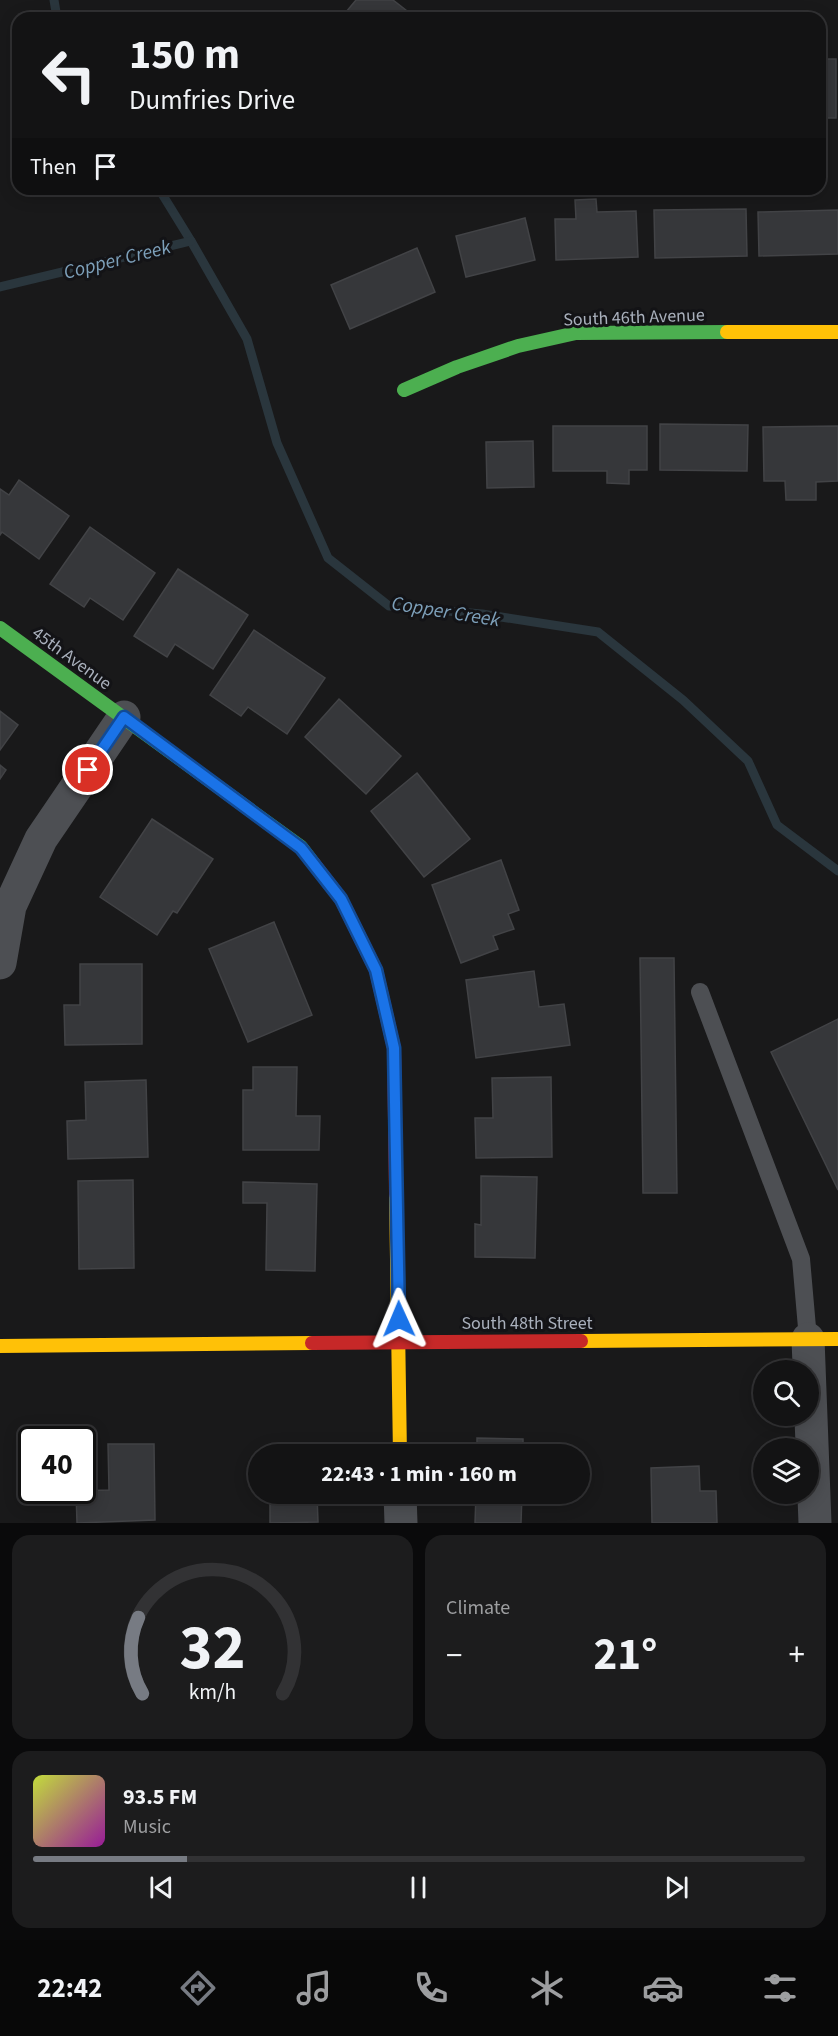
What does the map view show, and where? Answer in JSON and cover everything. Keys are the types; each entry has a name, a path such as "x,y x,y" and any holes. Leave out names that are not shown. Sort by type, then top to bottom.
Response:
{"street":[{"name":"South 46th Avenue","path":"404,390 457,367 518,346 576,333 838,332"},
{"name":"45th Avenue","path":"0,628 301,848 341,899 376,970 394,1048 400,1444"},
{"path":"0,963 10,906 41,839 124,717"},
{"path":"815,1523 823,1339"},
{"name":"South 48th Street","path":"0,1346 823,1339"},
{"path":"400,1504 400,1523"}],"lane":[{"path":"700,992 801,1259 823,1339"}],"building":[{"path":"356,0 393,0 408,12 346,12"},
{"path":"826,59 836,59 836,118 826,118"},
{"path":"596,199 597,212 636,211 638,257 556,260 555,219 576,219 575,200"},
{"path":"746,209 747,256 655,258 654,210"},
{"path":"838,210 838,254 759,256 758,212"},
{"path":"525,218 535,260 466,277 456,236"},
{"path":"417,248 435,292 350,329 331,285"},
{"path":"660,424 748,425 747,471 660,470"},
{"path":"553,426 647,426 647,470 629,470 629,484 607,483 607,471 553,471"},
{"path":"838,426 838,481 816,482 816,500 786,500 785,481 764,481 763,427"},
{"path":"533,441 534,487 487,488 486,442"},
{"path":"19,480 69,516 39,559 2,532 0,535 0,489 9,495"},
{"path":"90,527 155,573 123,620 90,598 84,607 50,584"},
{"path":"178,569 248,615 213,669 175,644 167,657 134,636"},
{"path":"254,630 325,678 287,734 248,707 241,716 210,695"},
{"path":"339,699 401,756 366,794 305,737"},
{"path":"0,711 18,725 0,750"},
{"path":"0,765 6,770 0,779"},
{"path":"417,773 470,839 424,877 371,811"},
{"path":"152,819 213,859 177,913 173,911 157,935 100,897"},
{"path":"501,860 519,910 508,914 514,929 493,936 498,949 461,963 432,885"},
{"path":"274,922 312,1015 248,1042 209,949"},
{"path":"640,958 674,958 677,1193 643,1193"},
{"path":"80,964 142,964 142,1044 65,1045 64,1005 80,1005"},
{"path":"534,971 539,1007 564,1004 570,1045 476,1058 466,980"},
{"path":"838,1019 838,1190 771,1052"},
{"path":"253,1067 297,1067 296,1116 320,1116 319,1150 243,1150 243,1090 253,1090"},
{"path":"551,1077 552,1157 476,1158 475,1118 493,1118 492,1078"},
{"path":"146,1080 148,1157 68,1159 67,1121 86,1120 85,1082"},
{"path":"481,1176 537,1177 535,1258 475,1257 475,1224 481,1225"},
{"path":"133,1180 134,1268 79,1269 78,1181"},
{"path":"243,1182 317,1184 315,1271 266,1270 267,1203 243,1203"},
{"path":"477,1438 523,1439 523,1444 477,1444"},
{"path":"108,1444 154,1444 155,1520 77,1523 76,1504 96,1504 96,1490 109,1490"},
{"path":"699,1466 700,1491 716,1491 717,1523 652,1523 651,1468"},
{"path":"270,1504 317,1504 318,1522 270,1523"},
{"path":"476,1504 522,1504 521,1523 475,1523"}],"waterway":[{"path":"54,0 56,12"},
{"name":"Copper Creek","path":"163,195 247,339 277,443 328,558 389,606 482,614 598,632 683,700 748,761 777,825 838,871"},
{"name":"Copper Creek","path":"0,287 191,241"}],"traffic: fast":[{"path":"404,390 457,367 518,346 576,333 727,332"},
{"path":"0,628 301,847 314,864"}],"traffic: slow":[{"path":"727,332 838,332"},
{"path":"396,1194 400,1444"},
{"path":"581,1341 838,1339"},
{"path":"0,1346 312,1343"}],"traffic: jam":[{"path":"314,864 341,899 376,970 394,1048 396,1194"},
{"path":"312,1343 581,1341"}],"route":[{"path":"88,770 124,717 301,848 341,899 376,970 394,1048 399,1319"}]}
